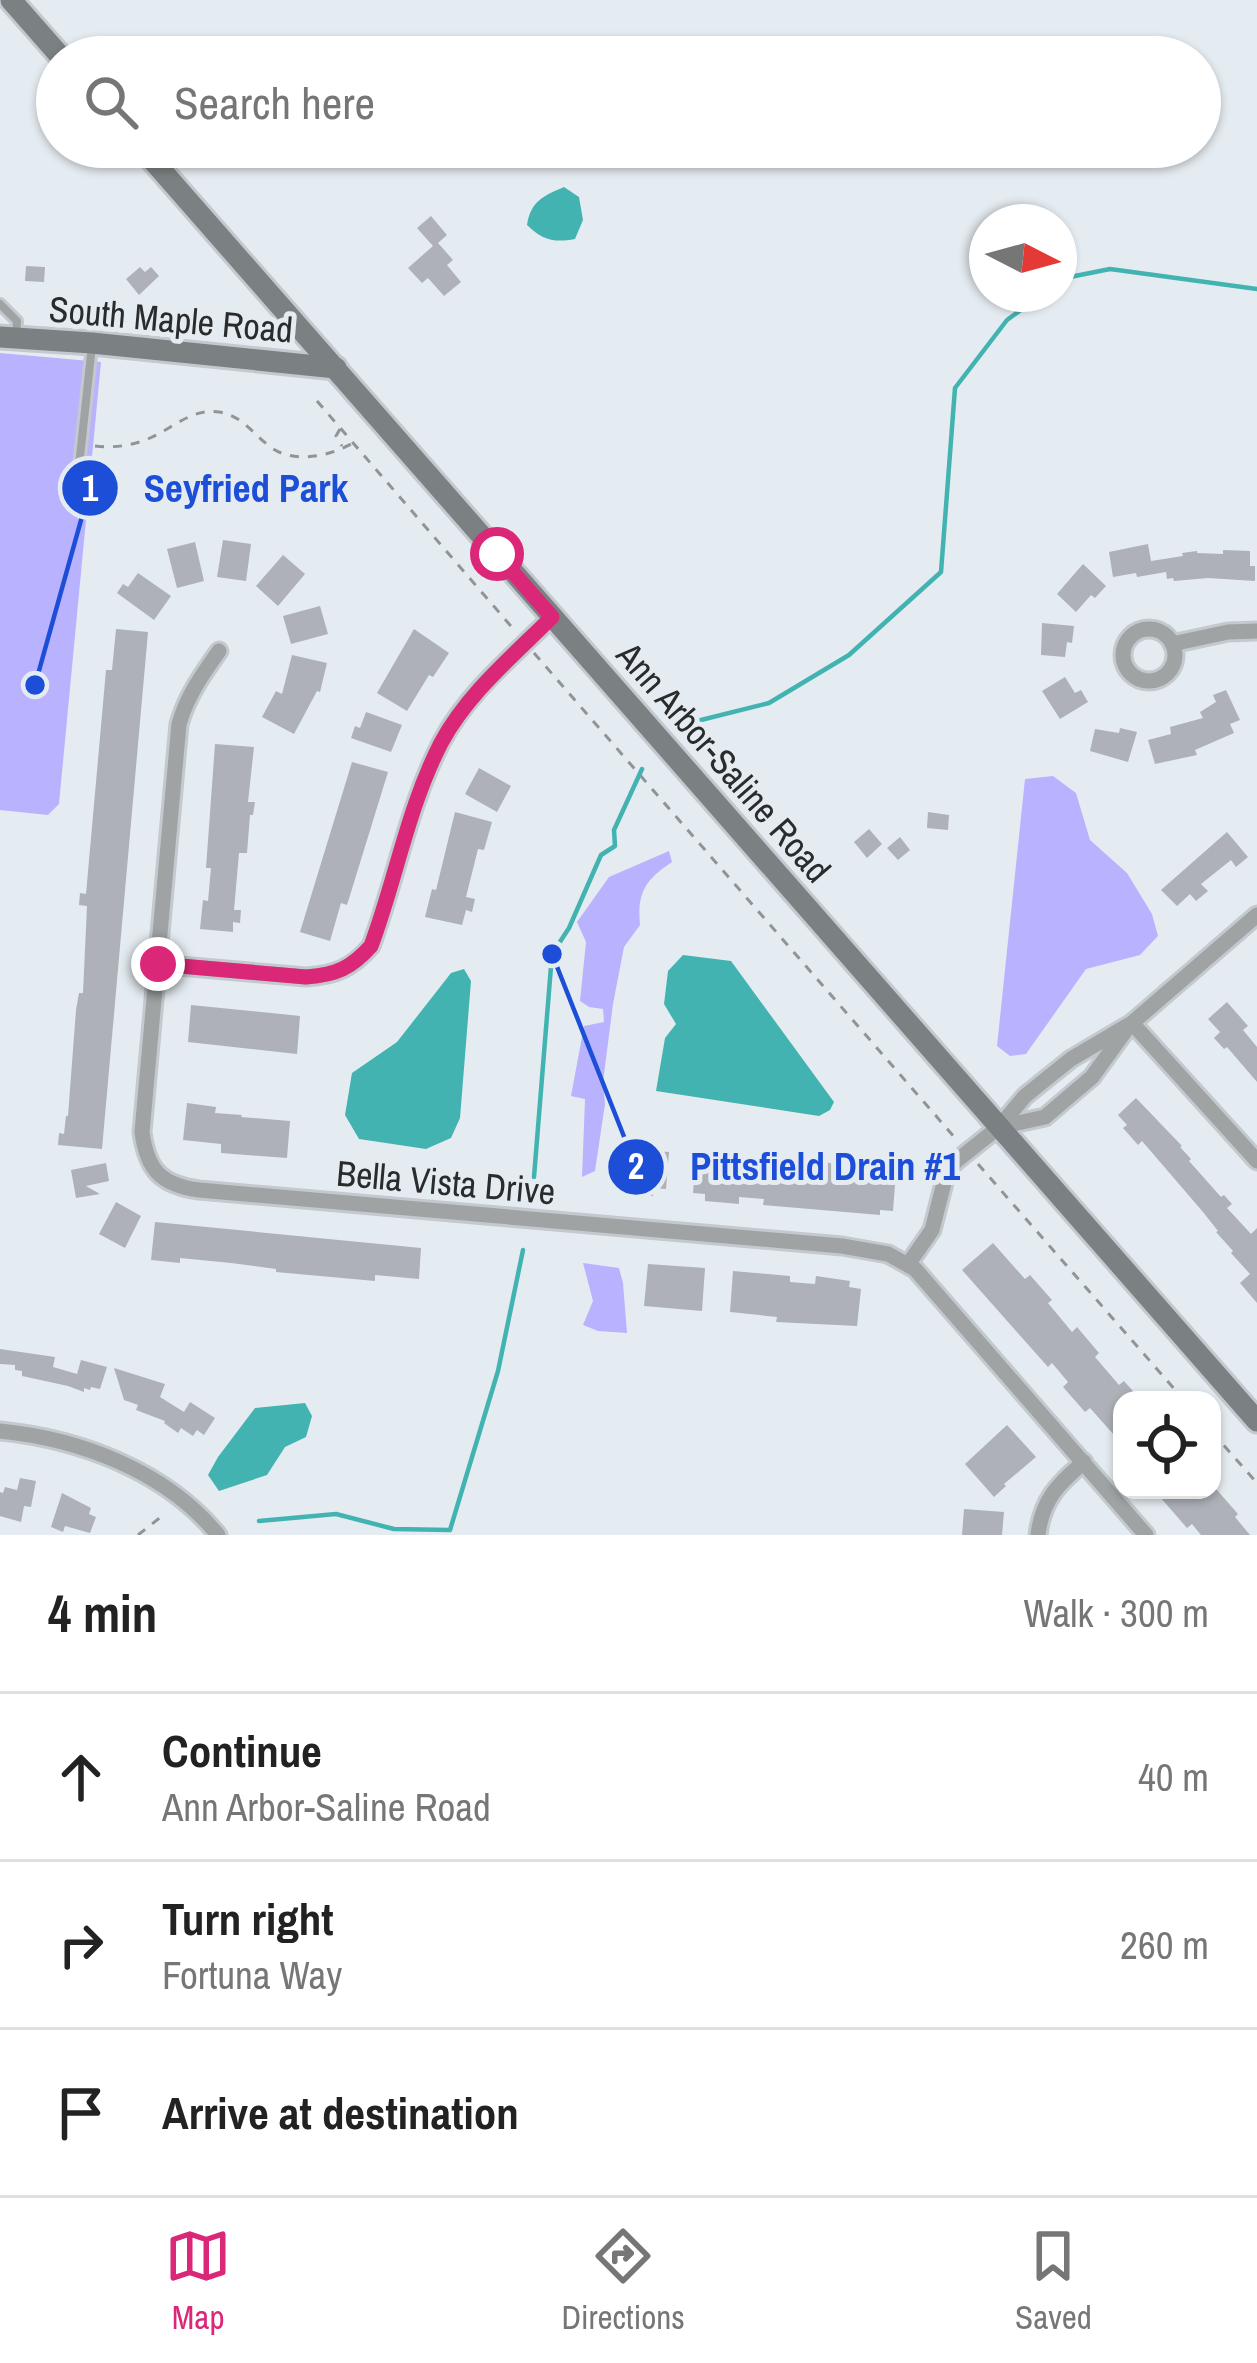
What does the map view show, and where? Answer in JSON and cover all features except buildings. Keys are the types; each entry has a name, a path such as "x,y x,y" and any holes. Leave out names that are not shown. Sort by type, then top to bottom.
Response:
{"main road":[{"path":"10,0 42,36"},
{"name":"Ann Arbor-Saline Road","path":"160,168 1257,1421"},
{"name":"South Maple Road","path":"8,338 336,368"}],"street":[{"path":"158,964 306,977 328,976 353,967 371,946 422,786 443,740 474,695 552,617"},
{"path":"1172,644 1257,631"},
{"name":"Bella Vista Drive","path":"219,651 185,702 179,724 142,1132 151,1167 182,1188 860,1248 910,1263"},
{"path":"1146,1535 910,1263 932,1230 945,1179 955,1162 1071,1058 1132,1023 1257,915"},
{"path":"998,1127 1045,1117 1092,1077 1132,1023"},
{"path":"1132,1023 1257,1160"},
{"path":"0,1431 76,1444 129,1466 175,1496 218,1535"},
{"path":"1038,1535 1050,1494 1084,1462"}],"lane":[{"path":"0,304 17,321 8,338"},
{"path":"76,494 92,343"}],"path":[{"path":"317,401 507,622"},
{"path":"100,446 144,441 211,411 238,417 284,454 314,455 353,443"},
{"path":"341,428 336,436 345,447"},
{"path":"543,666 951,1133"},
{"path":"983,1170 1176,1391"},
{"path":"1221,1442 1257,1483"},
{"path":"138,1535 162,1516"}],"shaded area":[{"path":"0,353 101,362 59,804 48,815 0,810"},
{"path":"1053,776 1076,793 1090,840 1127,873 1152,914 1158,936 1140,955 1086,969 1026,1054 1010,1056 997,1046 1025,779"},
{"path":"669,851 672,862 645,888 640,925 624,947 595,1171 582,1177 585,1099 571,1096 584,1026 604,1022 603,1009 580,1001 586,942 577,922 609,877"},
{"path":"583,1263 619,1268 627,1333 583,1325 593,1301"}],"water":[{"path":"564,187 579,197 583,220 575,239 549,239 527,225 529,217 539,200"},
{"path":"683,955 731,961 834,1102 830,1110 819,1116 656,1091 665,1038 676,1024 664,1004 668,971"},
{"path":"464,969 471,981 460,1118 451,1138 426,1149 359,1139 345,1115 352,1073 397,1042 451,973"},
{"path":"305,1403 312,1416 306,1437 285,1447 267,1475 219,1491 208,1475 255,1408"}],"waterway":[{"path":"1077,276 1110,269 1257,289"},
{"path":"689,723 769,703 849,655 941,572 955,388 1018,312"},
{"path":"534,1177 552,954 569,928 601,855 615,846 614,830 642,769"},
{"path":"259,1521 336,1514 394,1529 450,1530 498,1371 523,1250"}],"place":[{"name":"Seyfried Park","path":"35,685"},
{"name":"Pittsfield Drain #1","path":"552,954"}],"route":[{"path":"158,964 328,976 353,967 371,946 422,786 443,740 474,695 552,617 497,554"}]}
